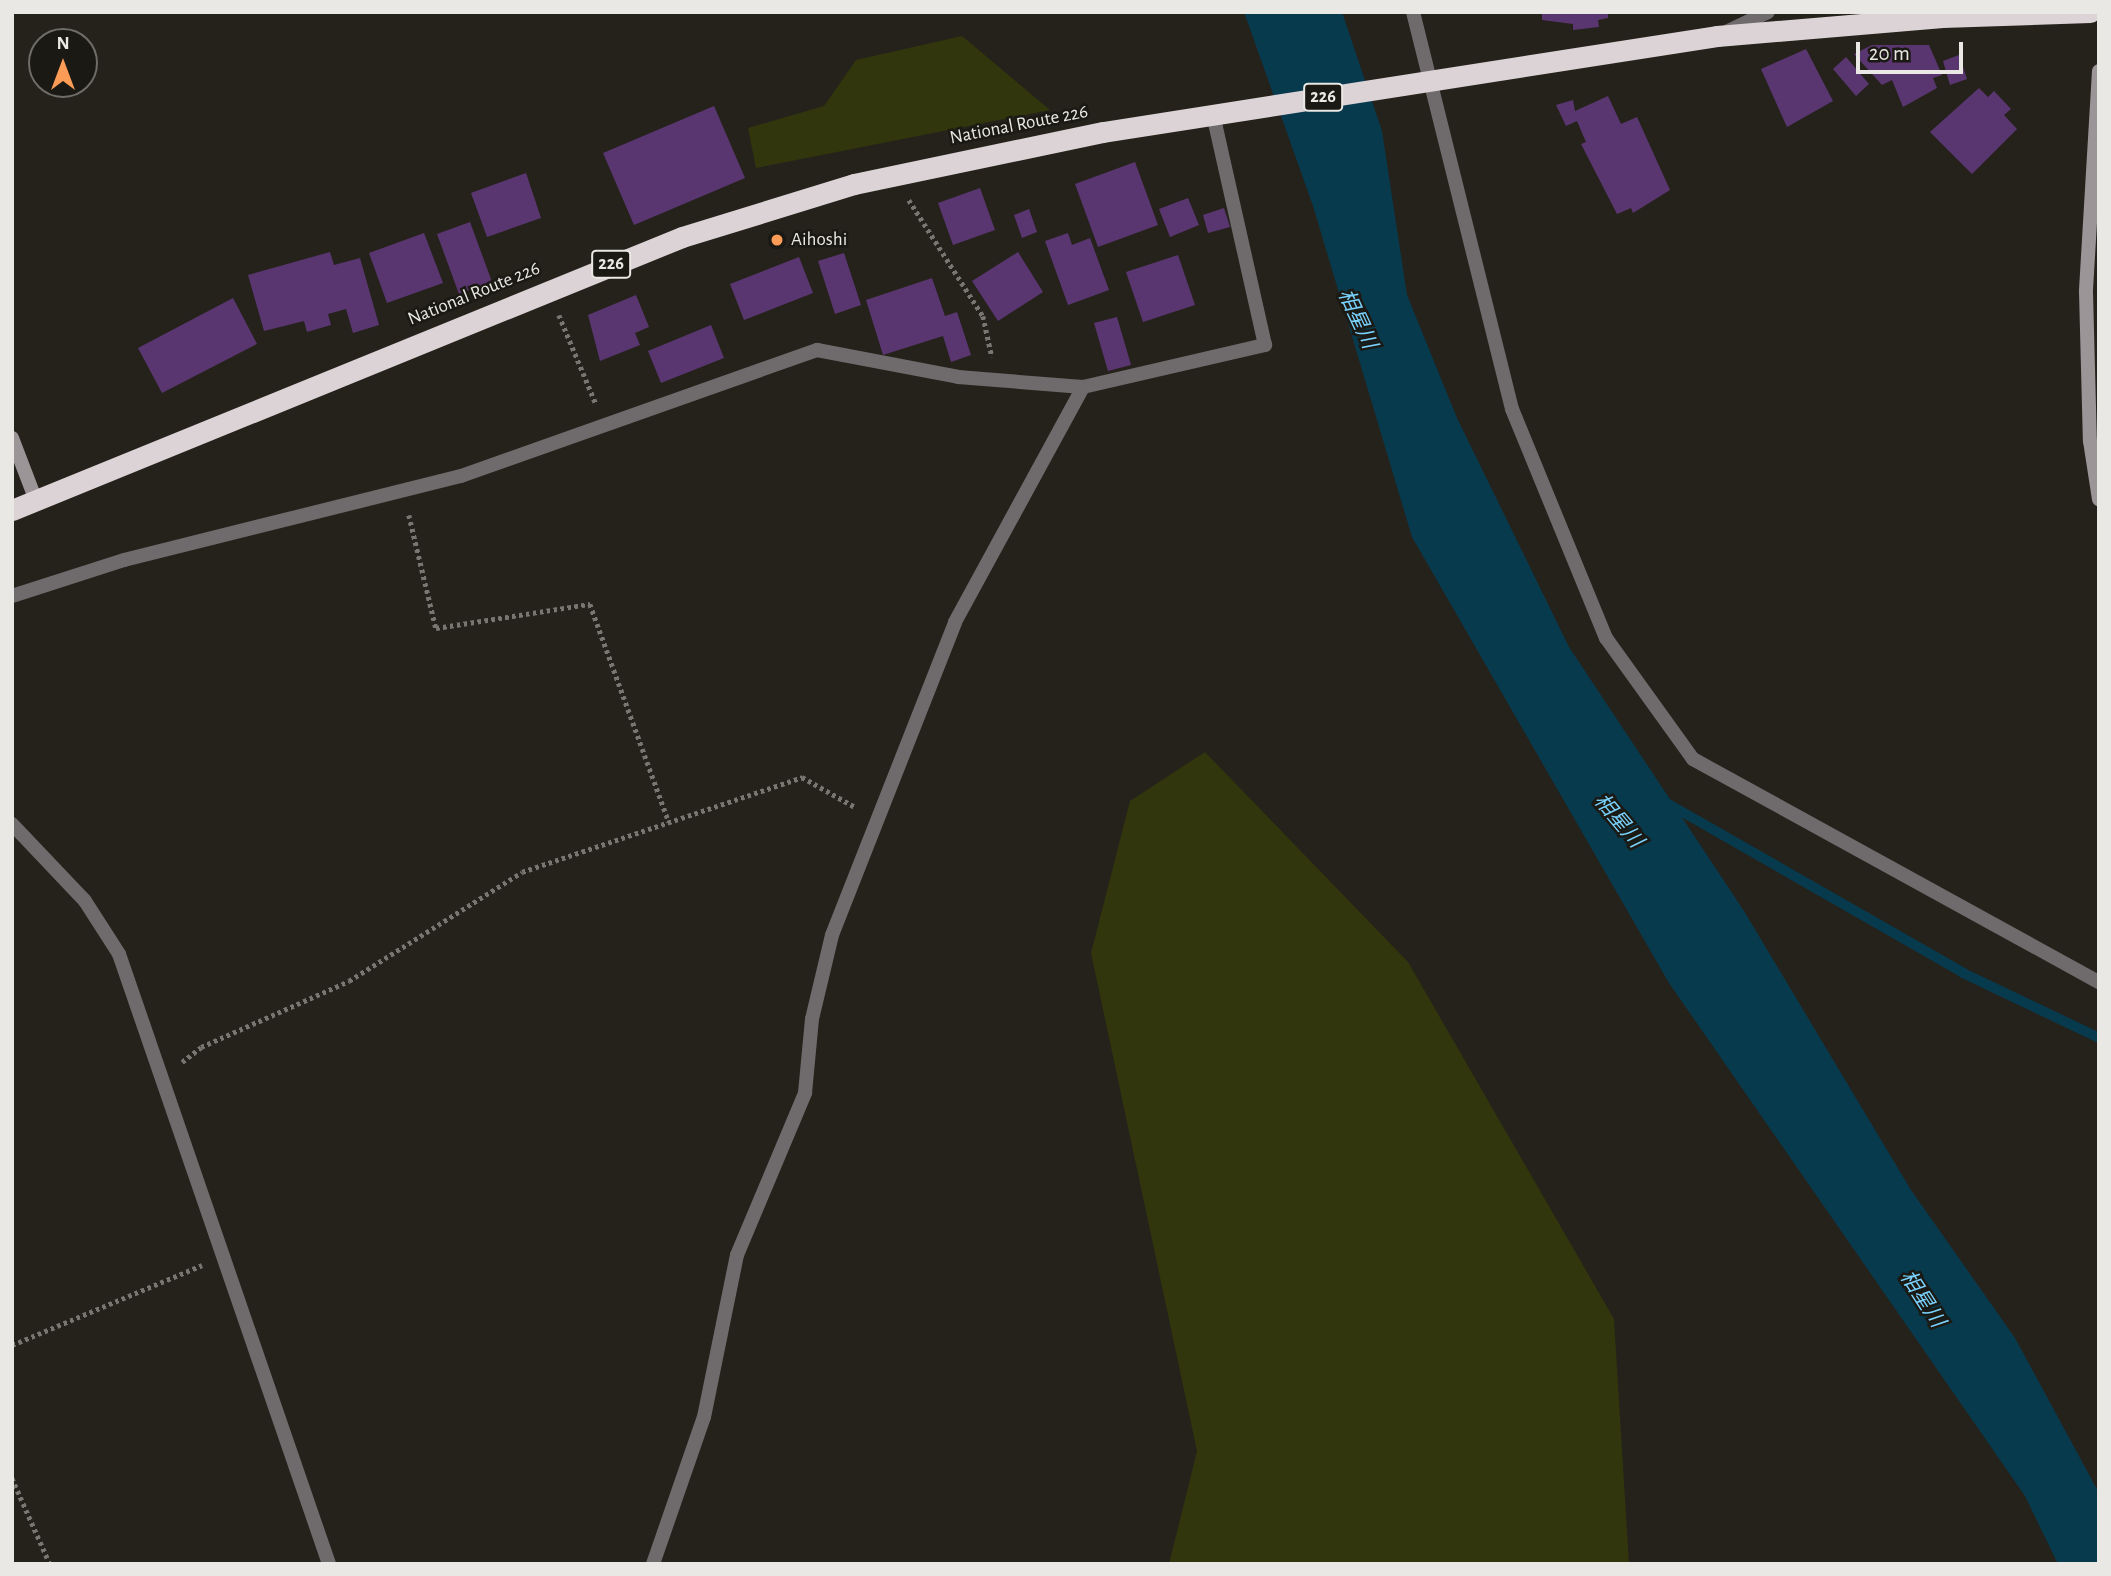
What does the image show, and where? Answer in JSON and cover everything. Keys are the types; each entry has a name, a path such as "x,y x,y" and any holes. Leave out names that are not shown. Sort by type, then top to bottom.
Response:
{"highway":[{"name":"National Route 226","path":"12,510 35,498 682,237 895,175 1213,114 1717,36 1941,14 2090,12"}],"street":[{"path":"1413,12 1418,83 1512,409 1549,507 1606,638 1693,760 2099,982"},
{"path":"1717,36 1768,12"},
{"path":"2099,71 2086,292 2090,441 2099,499"},
{"path":"12,596 124,560 404,491 605,426 817,350 997,380 1083,387 1265,345 1213,114"},
{"path":"653,1564 704,1417 737,1255 805,1093 812,1019 832,935 955,622 1083,387"},
{"path":"12,438 35,498"},
{"path":"12,824 85,901 119,954 159,1080 329,1564"}],"path":[{"path":"895,175 983,316 997,380"},
{"path":"548,289 605,426"},
{"path":"404,491 436,628 590,604 669,822"},
{"path":"159,1080 201,1047 349,981 522,872 802,777 877,819"},
{"path":"12,1345 223,1256"},
{"path":"12,1478 50,1564"}],"green space":[{"path":"962,36 1050,110 756,168 748,128 824,106 856,60"},
{"path":"1205,752 1408,962 1614,1319 1629,1564 1169,1564 1197,1451 1091,953 1130,801"}],"water":[{"name":"相星川","path":"1244,12 1342,12 1382,131 1407,295 1457,418 1569,647 1744,911 1911,1190 2015,1338 2099,1493 2099,1564 2058,1564 2025,1496 1669,983 1412,537 1313,206"}],"building":[{"path":"1542,12 1608,12 1608,18 1598,20 1599,27 1573,30 1573,24 1542,20"},
{"path":"1872,45 1929,45 1942,75 1933,78 1937,88 1903,107 1892,80 1882,85 1854,54"},
{"path":"1806,49 1833,101 1787,127 1761,69"},
{"path":"1959,55 1967,79 1950,85 1943,61"},
{"path":"1846,57 1869,84 1856,96 1833,69"},
{"path":"1979,88 1988,97 1994,91 2011,109 2004,115 2017,129 1972,174 1930,132"},
{"path":"1608,96 1621,124 1637,117 1670,190 1633,213 1631,208 1617,214 1581,144 1586,142 1577,121 1566,126 1556,105 1573,100 1575,111"},
{"path":"714,106 745,178 634,225 603,153"},
{"path":"1135,162 1158,225 1098,247 1075,184"},
{"path":"526,173 541,218 487,237 471,193"},
{"path":"980,188 995,230 953,245 938,203"},
{"path":"1188,198 1199,225 1170,237 1159,209"},
{"path":"1224,208 1230,227 1208,233 1203,215"},
{"path":"1029,209 1037,232 1022,238 1014,215"},
{"path":"470,222 492,282 459,294 437,234"},
{"path":"424,233 443,283 387,303 369,253"},
{"path":"1068,233 1072,245 1090,238 1109,290 1068,305 1045,241"},
{"path":"330,252 334,265 360,258 379,325 353,333 346,309 328,314 331,325 307,332 304,321 264,331 248,275"},
{"path":"1018,252 1043,292 998,321 972,281"},
{"path":"844,253 861,305 835,314 818,261"},
{"path":"1178,255 1195,305 1143,322 1126,272"},
{"path":"799,257 813,293 744,320 730,284"},
{"path":"932,278 945,316 957,312 971,355 951,362 943,336 883,355 866,300"},
{"path":"636,295 649,327 635,333 640,345 600,361 588,315"},
{"path":"233,298 257,344 162,393 138,348"},
{"path":"1117,317 1131,365 1108,371 1094,323"},
{"path":"711,325 724,358 661,383 648,351"}],"waterway":[{"path":"1665,802 1963,973 2099,1038"}],"place":[{"name":"Aihoshi","path":"777,240"}]}
